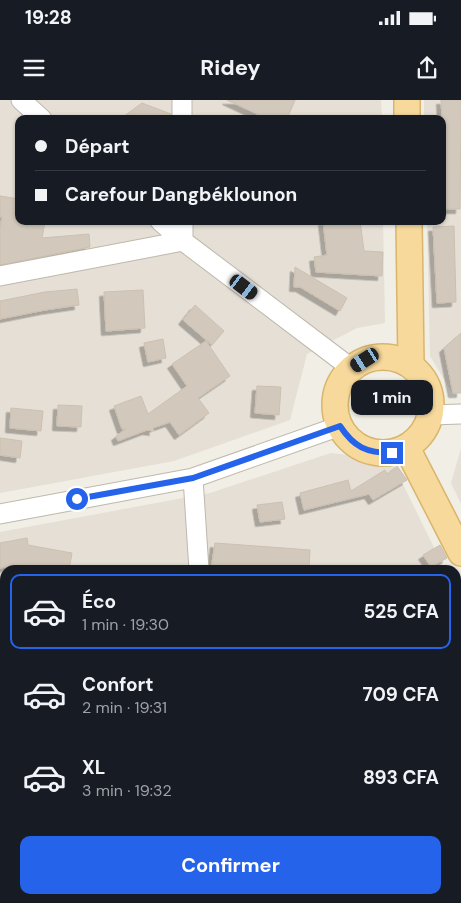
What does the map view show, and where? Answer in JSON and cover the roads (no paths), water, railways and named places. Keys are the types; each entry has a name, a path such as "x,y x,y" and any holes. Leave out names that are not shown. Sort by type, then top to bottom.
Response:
{"main road":[{"path":"407,100 407,115"},
{"path":"409,225 411,364"},
{"path":"380,356 396,358 411,364 424,378 431,396 431,415 422,434 407,448 392,453 376,453 361,448 349,439 340,426 336,414 336,395 343,378 351,368 365,360 380,356"},
{"path":"407,448 461,553"}],"street":[{"path":"21,100 38,115"},
{"path":"182,100 182,115"},
{"path":"165,225 351,368"},
{"path":"183,225 183,241"},
{"path":"0,276 183,241"},
{"path":"431,415 461,414"},
{"path":"0,514 193,478 340,426"},
{"path":"193,478 199,565"}]}
